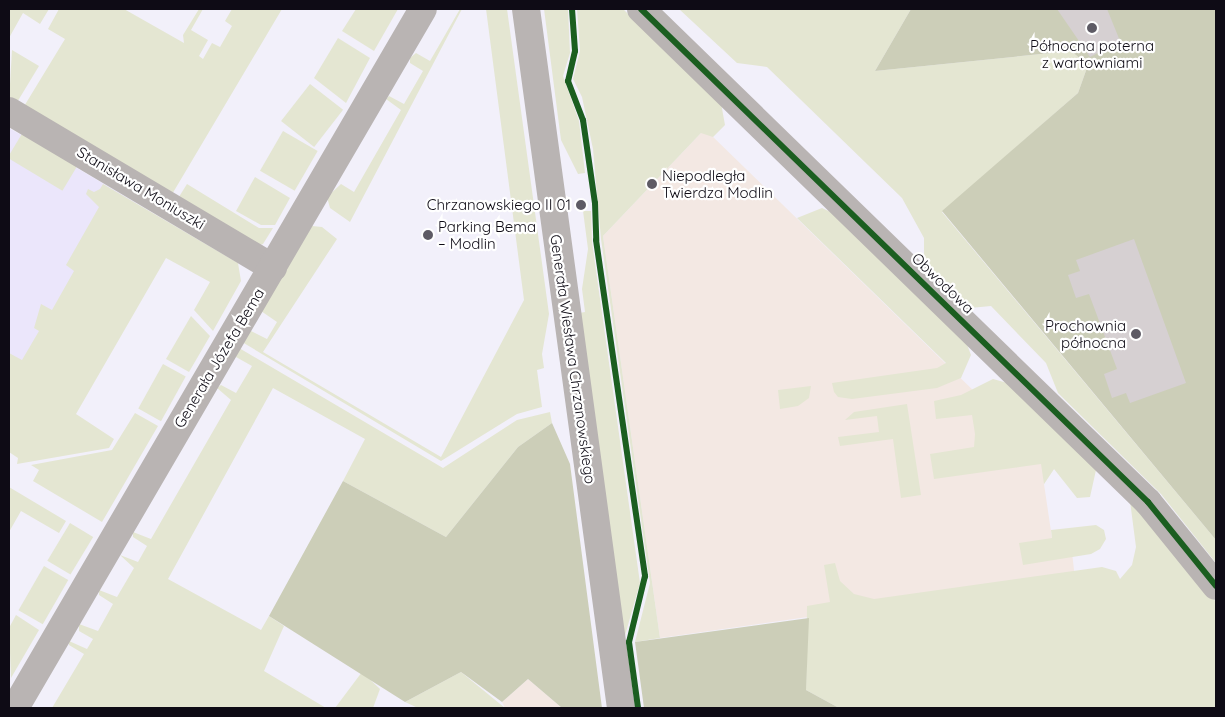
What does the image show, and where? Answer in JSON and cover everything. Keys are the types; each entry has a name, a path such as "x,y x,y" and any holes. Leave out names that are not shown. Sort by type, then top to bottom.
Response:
{"street":[{"name":"Generała Józefa Bema","path":"15,708 423,9"},
{"name":"Generała Wiesława Chrzanowskiego","path":"526,9 621,708"},
{"name":"Obwodowa","path":"641,9 1148,502 1216,586"},
{"name":"Stanisława Moniuszki","path":"9,111 273,268"}],"shaded area":[{"path":"9,128 136,203 9,421"},
{"path":"701,133 709,133 1054,469 1044,484 1052,538 1072,552 1075,579 660,638 603,236"},
{"path":"528,679 562,708 505,708 502,702"}],"green space":[{"path":"9,9 49,9 40,24 23,13 9,38"},
{"path":"59,9 124,9 184,43 183,35 199,9 203,9 191,30 208,40 199,56 203,59 212,43 220,47 232,26 225,21 232,9 282,9 171,196 23,108 65,39 48,29"},
{"path":"356,9 398,9 374,51 342,31"},
{"path":"460,9 462,9 350,222 330,208 327,197 341,184 354,192 401,110 386,99 389,96 404,104 423,71 410,63 410,58 416,53 430,61"},
{"path":"486,9 507,9 549,314 542,354 544,368 537,370 542,407 517,414 441,461 242,342 251,331 267,339 277,322 261,311 312,226 322,227 337,239 263,352 441,457 524,300"},
{"path":"544,9 568,9 570,53 563,76 579,121 585,173 578,174 561,140"},
{"path":"577,9 623,9 721,103 725,125 713,137 701,133 603,236 660,638 635,642 650,583 601,239 593,149 582,97 573,79 580,51"},
{"path":"679,9 911,9 875,71 1071,51 1088,65 1078,93 942,212 1216,540 1216,563 1161,494 1058,393 1046,363 991,306 970,308 924,264 924,238 902,198 767,67 737,63"},
{"path":"911,9 1216,9 1216,540 942,211 1078,93 1088,65 1071,51 875,71"},
{"path":"338,38 370,58 346,103 314,78"},
{"path":"12,50 39,66 16,104 9,101"},
{"path":"310,84 343,110 314,147 281,121"},
{"path":"283,131 318,151 295,191 260,171"},
{"path":"23,132 78,165 62,191 9,159 9,155"},
{"path":"255,177 290,198 275,225 261,225 236,211"},
{"path":"103,184 238,263 241,281 213,331 194,310 210,282 166,258 76,414 114,439 109,448 17,464 18,458 9,452 9,353 22,360 39,331 34,328 41,304 52,310 74,271 66,265 99,207 86,194 88,189 94,192 100,189"},
{"path":"187,184 259,228 273,228 263,244 257,246 177,200"},
{"path":"822,208 837,215 965,339 971,355 961,378 937,388 852,399 838,397 834,392 832,383 937,368 946,363 797,218"},
{"path":"583,211 591,211 592,242 640,583 624,639 579,313 585,312 582,289 588,249"},
{"path":"191,316 210,336 189,372 166,359"},
{"path":"239,348 443,468 517,420 550,412 552,423 518,447 446,537 343,481 365,439 273,388 168,579 261,630 269,616 284,626 264,671 326,708 52,708 84,654 69,645 69,641 87,649 93,639 79,631 79,624 98,631 113,604 99,595 99,590 117,597 134,568 120,555 138,562 147,546 133,537 133,532 151,539 231,400 217,388 221,385 236,393 252,366 236,357"},
{"path":"163,364 186,377 161,421 138,409"},
{"path":"993,379 1011,384 1096,470 1090,497 1077,498 1054,469 1044,484 1041,464 934,479 930,454 974,447 975,434 972,415 936,419 934,401 961,395"},
{"path":"811,386 809,398 798,406 780,409 778,390"},
{"path":"907,404 921,495 901,498 893,439 840,446 838,437 879,432 877,416 845,420 854,412"},
{"path":"135,413 158,426 102,522 33,481 39,470 31,465 112,450"},
{"path":"552,423 570,464 602,708 562,708 528,679 502,702 461,672 405,702 269,616 343,481 446,537 518,447"},
{"path":"9,487 66,521 59,533 21,511 9,532"},
{"path":"1130,501 1216,602 1216,708 839,708 806,690 807,606 830,602 824,565 835,563 840,581 854,594 874,599 1102,567 1116,571 1120,579 1132,565 1136,547"},
{"path":"70,523 93,537 70,575 47,561"},
{"path":"1096,525 1104,530 1106,539 1100,549 1091,554 1023,565 1019,543 1052,538 1051,530"},
{"path":"44,566 68,580 43,624 18,610"},
{"path":"16,615 39,630 11,678 9,628"},
{"path":"809,618 806,690 839,708 644,708 635,642"},
{"path":"362,672 380,689 373,708 335,708"},
{"path":"461,672 505,708 418,708 405,702"}],"building":[{"name":"Północna poterna z wartowniami","path":"1057,9 1107,9 1120,41 1090,57"},
{"name":"Prochownia północna","path":"1134,239 1186,383 1130,403 1126,393 1112,398 1104,374 1117,369 1089,294 1076,298 1068,275 1080,271 1076,260"}],"cycle path":[{"path":"572,9 575,51 568,81 583,120 595,203 596,240 645,576 629,642 638,708"},
{"path":"641,9 1148,502 1216,586"}],"place":[{"name":"Północna poterna z wartowniami","path":"1092,28"},
{"name":"Niepodległa Twierdza Modlin","path":"652,184"},
{"name":"Chrzanowskiego II 01","path":"581,205"},
{"name":"Parking Bema – Modlin","path":"428,235"},
{"name":"Prochownia północna","path":"1136,334"}]}
